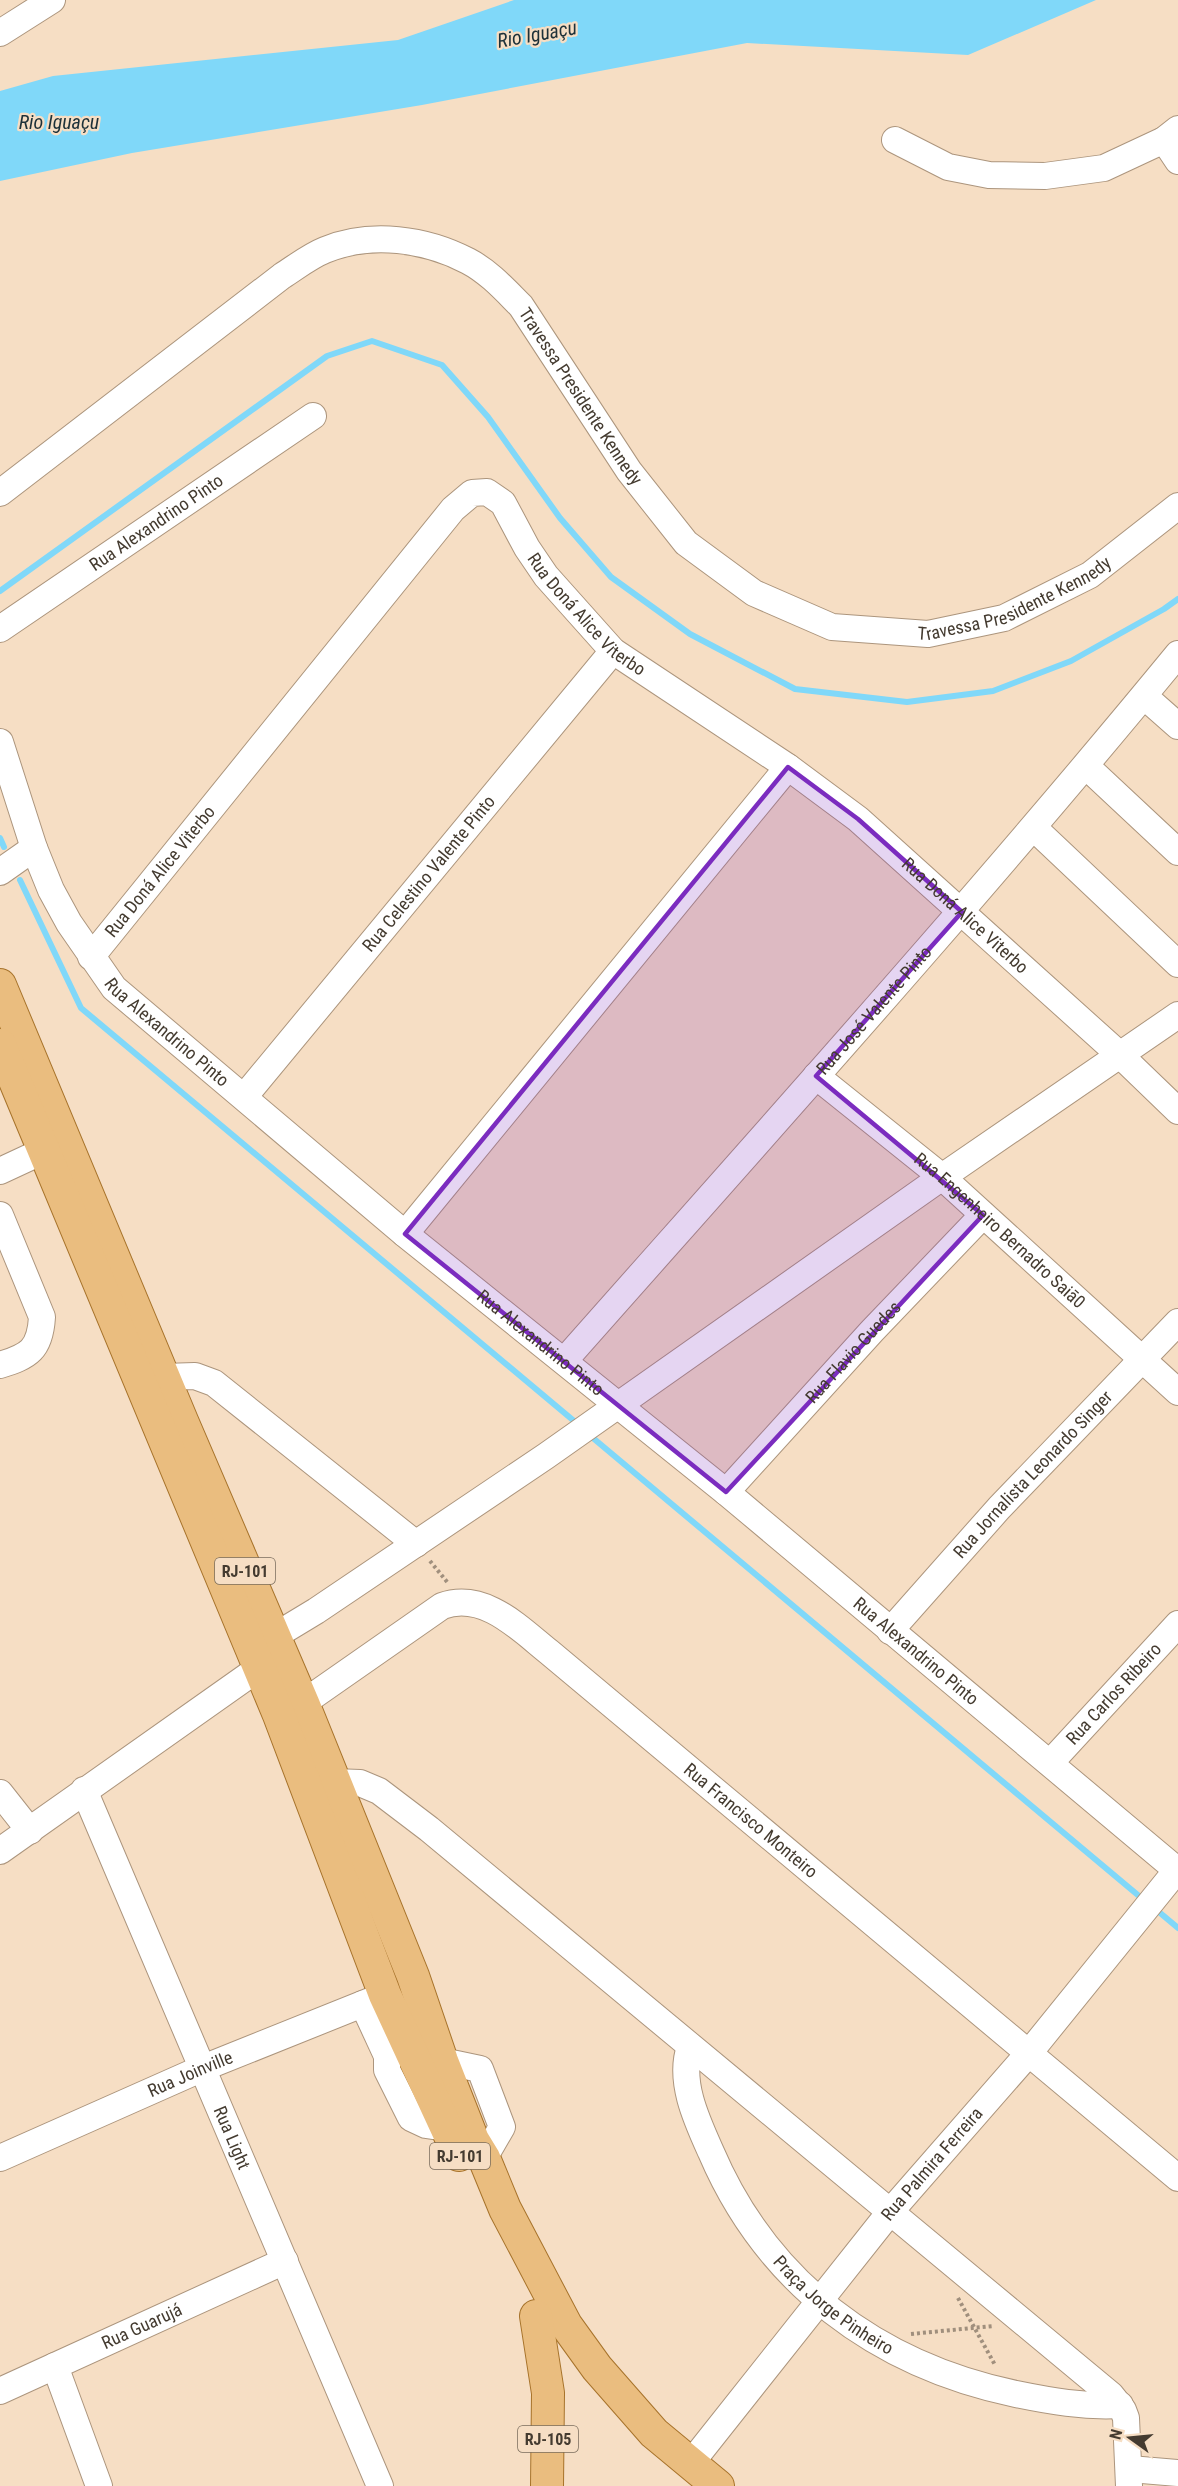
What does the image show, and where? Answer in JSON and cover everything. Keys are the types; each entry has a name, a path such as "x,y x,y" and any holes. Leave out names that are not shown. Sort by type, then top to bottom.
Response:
{"main road":[{"name":"RJ-101","path":"0,985 273,1637 303,1702 412,1976 442,2061 465,2143 536,2316 563,2340"},
{"name":"RJ-101","path":"0,1045 279,1716 374,2000 394,2044 465,2143 505,2209 563,2340 622,2427 693,2474 718,2486"},
{"name":"RJ-105","path":"536,2316 549,2393 547,2486"},
{"name":"RJ-105","path":"549,2393 563,2340"}],"street":[{"path":"0,33 52,0"},
{"path":"895,140 948,167 989,175 1045,176 1104,168 1173,144"},
{"name":"Travessa Presidente Kennedy","path":"0,493 282,276 325,250 362,239 386,239 438,249 469,262 498,283 521,306 629,471 686,543 754,593 832,627 928,634 1004,618 1090,575 1178,506"},
{"name":"Rua Alexandrino Pinto","path":"0,629 313,416"},
{"name":"Rua Doná Alice Viterbo","path":"91,957 453,509 472,493 487,492 503,503 527,548 546,576 613,651 788,767 858,819 1121,1056 1178,1111"},
{"name":"Rua Celestino Valente Pinto","path":"244,1097 613,651"},
{"name":"Rua José Valente Pinto","path":"564,1361 962,912 1178,654"},
{"path":"1144,696 1178,726"},
{"name":"Rua Alexandrino Pinto","path":"0,742 34,848 51,890 91,957 114,988 405,1234 564,1361 610,1412 726,1492 1177,1871"},
{"path":"1086,766 1178,852"},
{"path":"405,1234 788,767"},
{"path":"1034,828 1178,964"},
{"path":"0,872 34,848"},
{"path":"273,1637 546,1456 942,1177 1178,1015"},
{"name":"Rua Engenheiro Bernadro Saiā0","path":"816,1076 942,1177 1178,1392"},
{"path":"0,1171 43,1151"},
{"path":"0,1215 42,1317 41,1334 33,1349 24,1357 0,1365"},
{"name":"Rua Flavio Guedes","path":"726,1492 872,1331 983,1215"},
{"name":"Rua Jornalista Leonardo Singer","path":"890,1631 999,1508 1178,1322"},
{"path":"164,1377 195,1376 214,1383 416,1544"},
{"path":"303,1702 434,1610 452,1602 463,1602"},
{"name":"Rua Francisco Monteiro","path":"463,1602 499,1613 531,1638 1178,2178"},
{"name":"Rua Carlos Ribeiro","path":"1050,1763 1178,1624"},
{"path":"0,1851 259,1668"},
{"path":"334,1782 360,1784 379,1791 429,1828 1120,2405 1126,2418 1129,2477 1178,2473"},
{"name":"Rua Light","path":"84,1791 380,2486"},
{"path":"0,1793 30,1831"},
{"name":"Rua Palmira Ferreira","path":"693,2474 819,2303 890,2212 1029,2053 1177,1871"},
{"name":"Rua Joinville","path":"0,2158 203,2068 374,2000"},
{"name":"Praça Jorge Pinheiro","path":"690,2047 686,2069 692,2101 702,2133 734,2202 780,2265 819,2303 869,2337 943,2373 970,2383 1077,2405 1120,2405"},
{"name":"Rua Guarujá","path":"0,2391 285,2261"},
{"path":"55,2366 99,2486"}],"path":[{"path":"416,1544 463,1602"},
{"path":"957,2297 1010,2393"},
{"path":"869,2337 1023,2324"}],"highlighted area":[{"path":"788,767 858,819 962,912 816,1076 983,1215 726,1492 405,1234"}],"water":[{"name":"Rio Iguaçu","path":"514,0 1096,0 968,55 747,43 422,105 132,153 0,181 0,91 53,76 398,40"}],"waterway":[{"path":"0,591 327,356 372,341 442,365 488,417 560,518 611,577 690,634 795,689 907,702 993,691 1071,661 1178,599"},
{"path":"0,838 4,847"},
{"path":"20,880 81,1008 580,1426"},
{"path":"587,1433 1145,1901"},
{"path":"1153,1907 1178,1928"}]}
